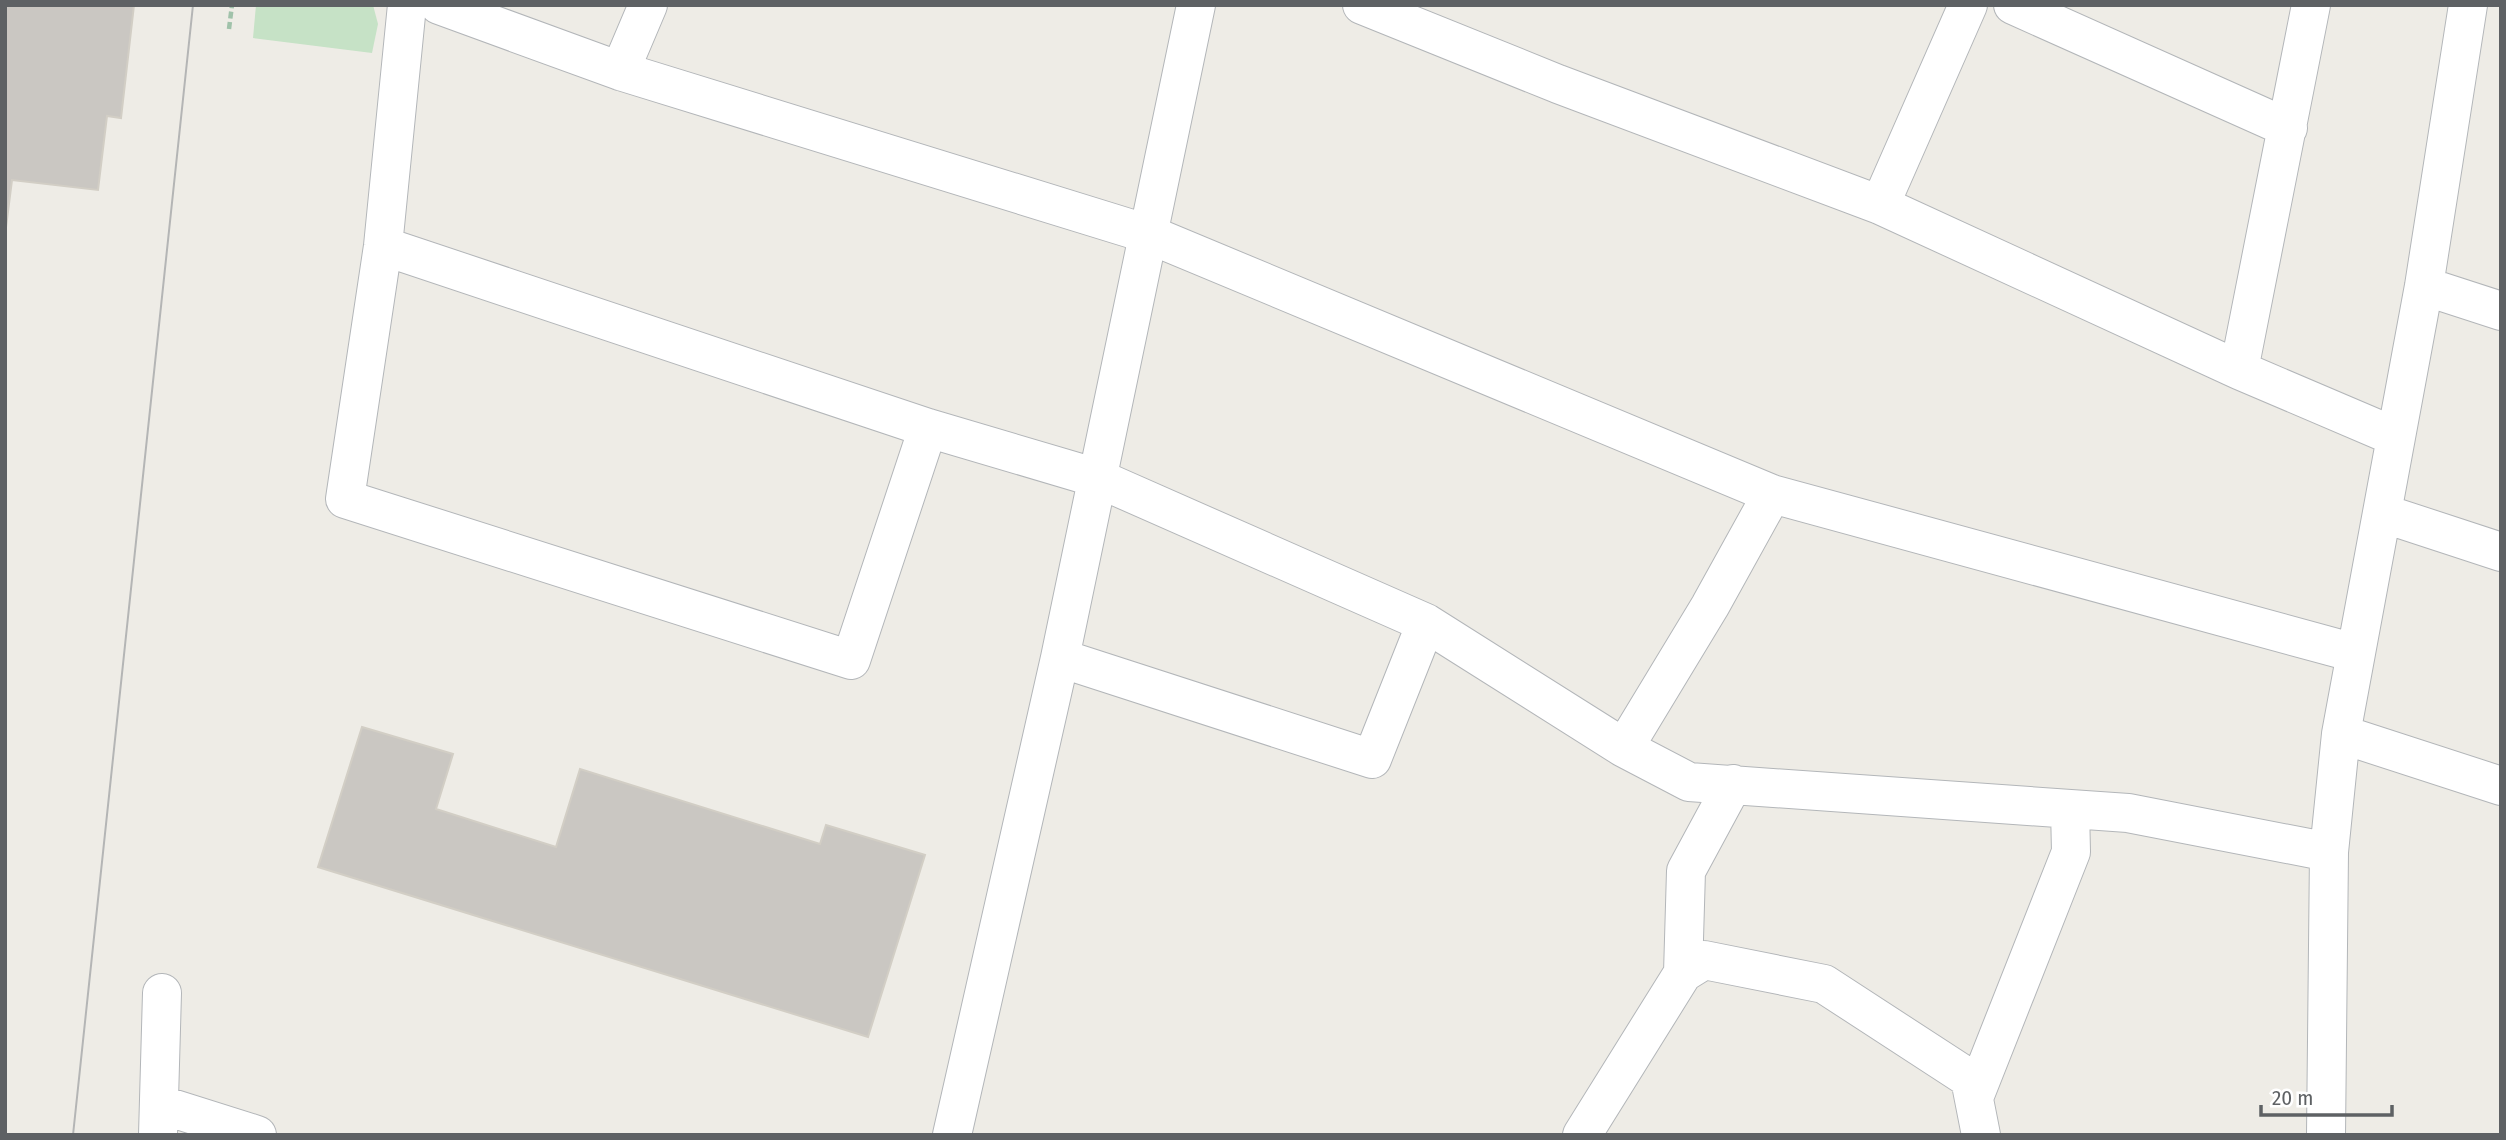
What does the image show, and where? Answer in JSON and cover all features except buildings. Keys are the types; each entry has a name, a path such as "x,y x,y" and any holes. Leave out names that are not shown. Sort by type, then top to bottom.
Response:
{"street":[{"path":"407,5 383,246 345,499 851,660 928,428"},
{"path":"439,5 620,71 1148,234 1772,494 2355,653"},
{"path":"620,71 648,5"},
{"path":"952,1135 1060,658 1196,5"},
{"path":"1362,5 1558,84 1880,205 2239,370 2396,437"},
{"path":"1880,205 1968,5"},
{"path":"2013,5 2288,128"},
{"path":"2239,370 2311,5"},
{"path":"2326,1135 2329,852 2341,734 2424,286 2469,5"},
{"path":"383,246 928,428 1097,478 1426,623 1624,748 1689,782 2128,813 2329,852"},
{"path":"2424,286 2501,311"},
{"path":"1624,748 1710,606 1772,494"},
{"path":"2382,513 2501,552"},
{"path":"1060,658 1373,759 1426,623"},
{"path":"2341,734 2501,786"},
{"path":"1683,973 1686,871 1733,785"},
{"path":"1975,1095 2070,852 2070,809"},
{"path":"1582,1135 1683,973 1704,960 1824,984 1970,1079 1981,1135"},
{"path":"162,993 159,1119 257,1135"}],"path":[{"path":"229,29 232,5"}],"green space":[{"path":"256,5 373,5 378,24 372,53 253,38"}],"tram line":[{"path":"73,1135 193,5"}]}
